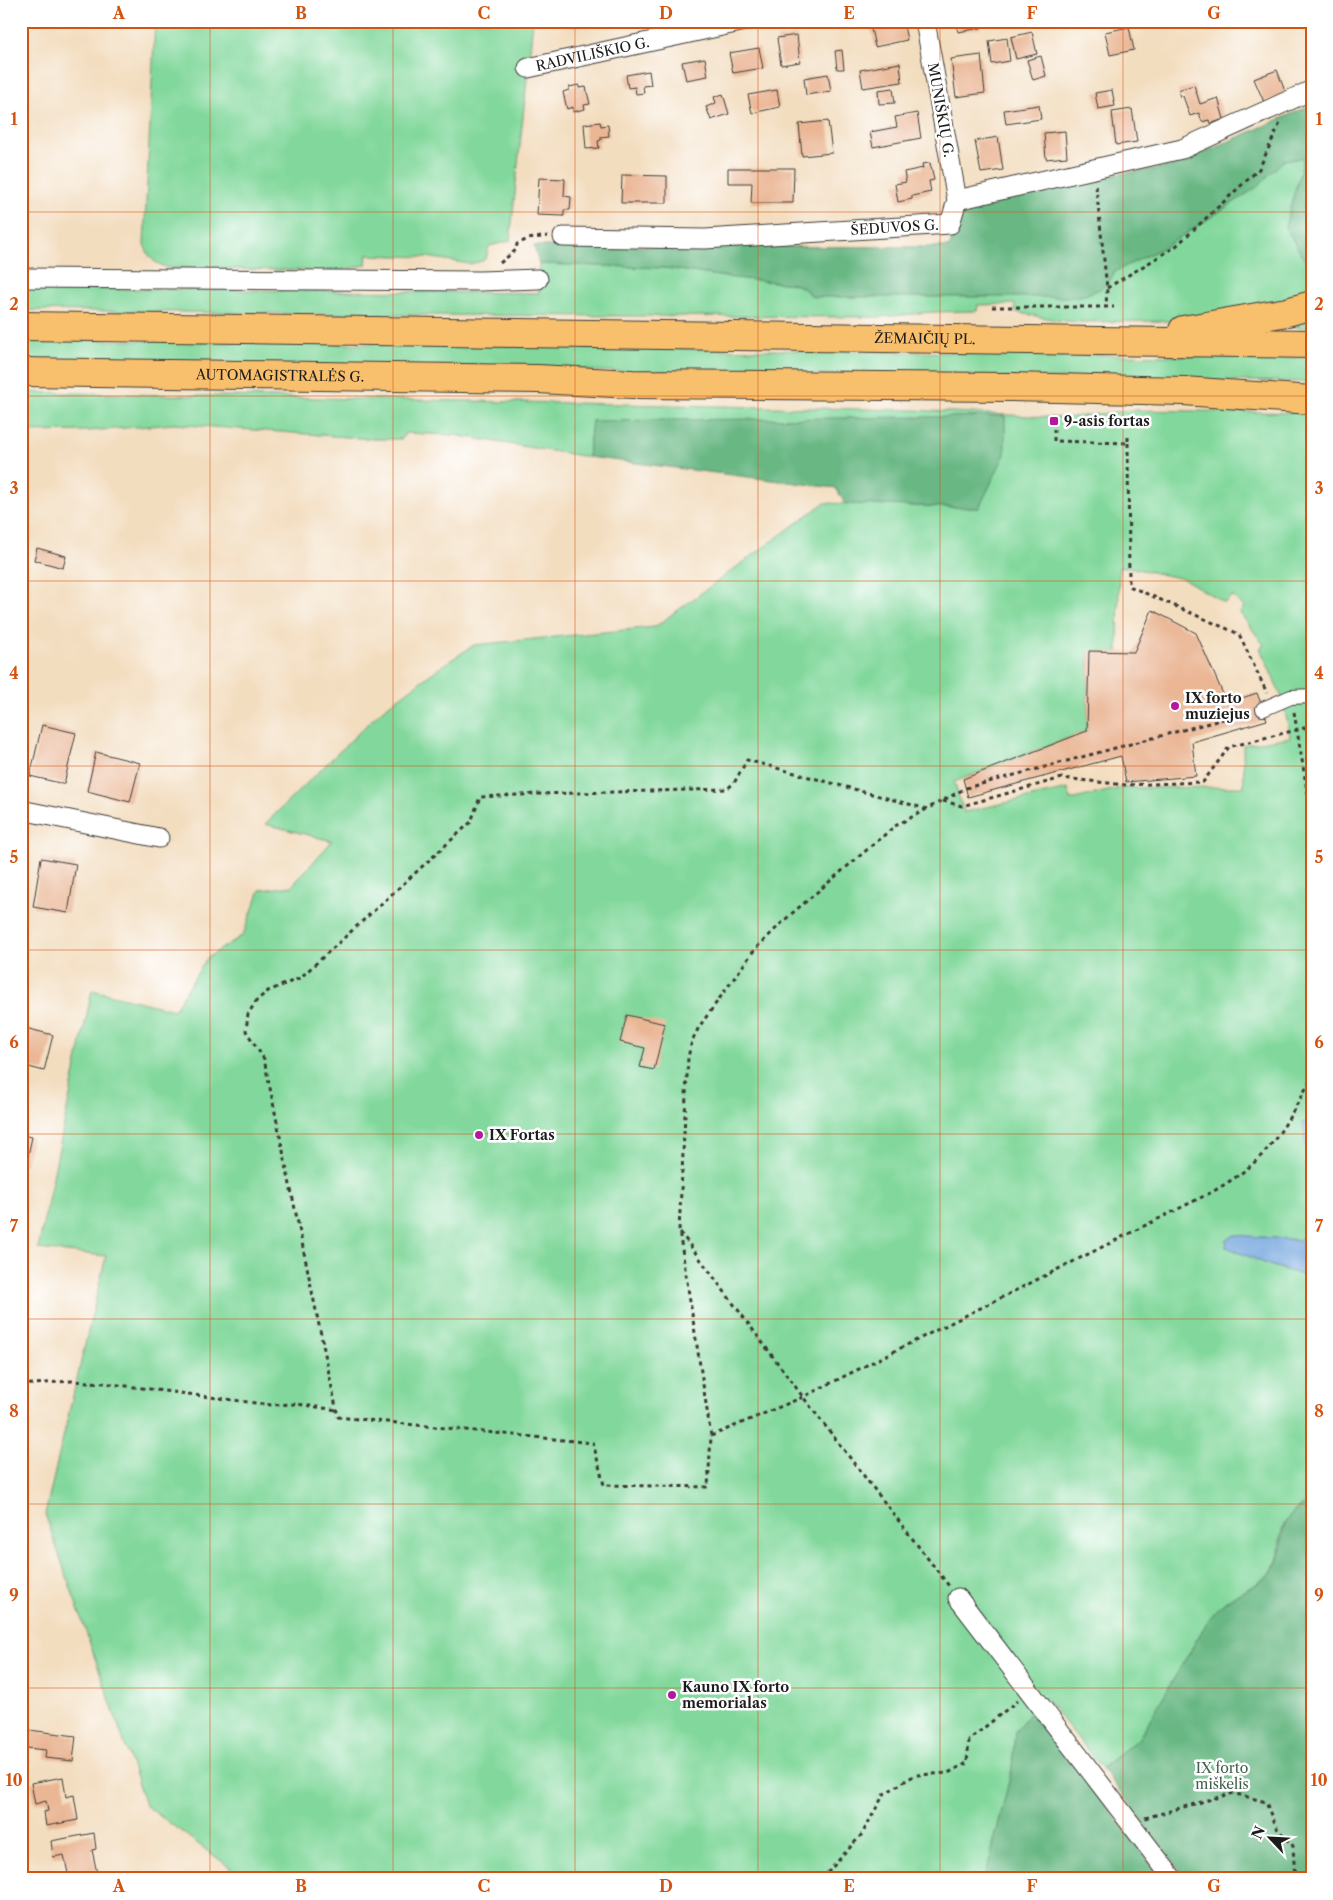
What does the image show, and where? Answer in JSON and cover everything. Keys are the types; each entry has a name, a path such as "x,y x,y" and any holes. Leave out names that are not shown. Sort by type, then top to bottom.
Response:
{"highway":[{"path":"1114,341 1287,312 1312,305"},
{"name":"ŽEMAIČIŲ PL.","path":"21,326 1312,344"},
{"name":"AUTOMAGISTRALĖS G.","path":"21,372 538,379 632,384 1010,387 1184,391 1312,400"}],"street":[{"name":"RADVILIŠKIO G.","path":"528,68 745,21"},
{"name":"MUNIŠKIŲ G.","path":"925,21 957,200"},
{"path":"957,200 1182,149 1312,90"},
{"name":"ŠEDUVOS G.","path":"563,236 705,238 950,224 957,200"},
{"path":"21,278 470,281 538,279"},
{"path":"1268,706 1291,697 1312,696"},
{"path":"21,810 159,838"},
{"path":"958,1598 1173,1879"}],"path":[{"path":"1107,288 1175,247 1259,169 1280,121 1284,103"},
{"path":"1094,168 1107,288 1106,307"},
{"path":"516,250 517,244 528,239 563,236"},
{"path":"992,307 1114,307"},
{"path":"1054,421 1054,441 1128,442"},
{"path":"927,809 748,760 734,783 726,789 480,797 471,822 378,907 300,978 268,991 257,1000 248,1014 246,1031 264,1059 338,1417 593,1443 604,1485 708,1487 711,1436 679,1230 686,1073 692,1041 698,1027 755,949 790,916 895,826 927,809 942,801 966,788 1268,706 1239,634 1129,586 1128,435"},
{"path":"942,801 962,806 1062,778 1126,785 1203,782 1229,747 1312,726"},
{"path":"1297,729 1307,790 1312,807"},
{"path":"711,1436 803,1397 1212,1192 1243,1172 1260,1157 1274,1140 1312,1078"},
{"path":"679,1230 803,1397 958,1598"},
{"path":"21,1385 70,1381 104,1383 271,1406 297,1404 336,1410"},
{"path":"822,1879 862,1834 884,1794 915,1775 948,1772 967,1764 969,1740 1030,1690"},
{"path":"1130,1822 1172,1809 1233,1794 1266,1802 1275,1826 1293,1846 1295,1879"}],"green space":[{"path":"155,21 533,21 510,241 489,246 486,258 470,264 427,257 367,255 366,265 338,271 168,268 155,262 148,254 144,244"},
{"path":"1312,105 1312,262 1305,260 1285,227 1304,158 1284,160 1257,187 1168,245 1114,272 1112,278 1100,289 1078,297 813,297 802,287 794,284 665,268 539,264 534,246 949,247 970,197 1172,166"},
{"path":"1304,158 1285,227 1305,260 1312,262 1312,298 1175,321 1079,322 1056,320 1015,312 1015,304 978,305 977,311 932,312 882,317 410,315 21,310 21,288 539,293 539,264 665,268 794,284 802,287 813,297 1113,272 1168,245 1257,187 1284,160"},
{"path":"1312,311 1312,327 1274,328"},
{"path":"21,339 1312,358 1312,382 21,362"},
{"path":"21,392 914,410 1066,418 1132,410 1312,413 1312,1119 1303,1123 1312,1186 1312,1225 1300,1240 1234,1235 1269,1265 1312,1278 1312,1504 1301,1507 1288,1518 1281,1534 1277,1559 1270,1573 1258,1583 1225,1602 1209,1619 1139,1738 1102,1768 1045,1698 1015,1732 1012,1769 985,1879 246,1879 145,1805 45,1514 106,1256 38,1249 92,990 174,1010 207,958 243,935 260,890 292,886 332,841 265,824 381,711 436,670 474,645 655,627 824,503 979,508 592,421 588,457 454,435 405,433 402,439 373,439 174,424 88,431 21,432","holes":["1119,567 1128,567 1184,579 1225,603 1232,596 1244,607 1240,613 1264,645 1260,648 1283,700 1290,737 1243,745 1244,787 1121,788 1070,800 1068,789 964,812 954,782 1087,731 1089,652 1118,652"]},
{"path":"1005,416 1005,454 979,508 845,504 836,488 588,457 592,421"},
{"name":"IX forto miškelis","path":"1312,1504 1312,1879 1187,1879 1102,1768 1139,1738 1209,1619 1215,1612 1225,1602 1259,1583 1271,1573 1278,1558 1286,1522 1290,1515"},
{"path":"1032,1709 1162,1879 985,1879 1012,1769 1015,1732"}],"water":[{"path":"1312,1119 1312,1186 1311,1186 1303,1123"},
{"path":"1312,1225 1312,1278 1269,1265 1226,1247 1227,1240 1234,1235 1300,1240"}],"building":[{"path":"572,21 596,21 596,22 573,27"},
{"path":"884,21 903,21 907,40 875,47 870,24"},
{"path":"956,21 980,21 981,28 958,32"},
{"path":"1014,21 1031,21 1031,23 1015,24"},
{"path":"1129,27 1134,50 1110,55 1105,32"},
{"path":"1032,32 1037,54 1016,59 1011,37"},
{"path":"797,35 800,62 781,65 777,38"},
{"path":"1007,38 1010,61 992,64 989,41"},
{"path":"759,48 763,68 733,73 729,53"},
{"path":"842,50 844,69 837,69 835,51"},
{"path":"981,55 985,93 956,97 951,59"},
{"path":"1041,56 1046,76 1033,80 1027,60"},
{"path":"705,58 708,76 686,80 682,62"},
{"path":"900,63 902,82 863,88 860,70"},
{"path":"1277,70 1286,94 1264,102 1254,79"},
{"path":"649,71 651,85 643,86 644,93 636,94 635,87 628,88 626,75"},
{"path":"828,74 831,91 806,95 804,78"},
{"path":"579,85 579,88 586,87 590,104 584,105 585,109 573,112 573,107 567,109 563,92 569,90 569,87"},
{"path":"1194,85 1200,104 1218,98 1224,119 1210,124 1209,120 1202,122 1199,113 1190,116 1183,96 1180,97 1178,90"},
{"path":"893,88 895,103 879,104 878,90"},
{"path":"777,90 780,107 752,113 748,95"},
{"path":"1112,90 1115,106 1098,109 1095,93"},
{"path":"723,94 729,114 711,120 706,107 716,103 714,97"},
{"path":"1039,105 1041,119 1006,124 1004,110"},
{"path":"1132,109 1137,142 1116,145 1112,112"},
{"path":"917,113 921,138 873,147 870,132 897,127 895,117"},
{"path":"828,121 832,153 802,156 799,124"},
{"path":"600,122 601,126 608,125 609,136 601,137 601,140 598,141 599,148 586,149 584,124"},
{"path":"1065,131 1067,157 1046,159 1044,133"},
{"path":"998,137 1003,170 981,173 975,141"},
{"path":"930,163 934,180 929,181 931,192 912,196 912,199 898,202 895,184 906,182 904,172 923,168 922,164"},
{"path":"728,168 794,168 793,203 751,203 752,183 728,183"},
{"path":"622,175 667,176 667,203 621,203"},
{"path":"539,178 565,179 564,196 571,197 570,210 564,210 564,216 537,215"},
{"path":"37,548 66,556 63,568 34,560"},
{"name":"IX forto muziejus","path":"1152,610 1196,633 1227,703 1257,693 1267,720 1192,742 1196,776 1126,782 1121,756 968,797 963,779 1087,731 1089,651 1134,652"},
{"path":"42,725 76,733 64,784 30,776"},
{"path":"96,752 140,763 130,802 87,791"},
{"path":"41,858 76,864 68,913 33,907"},
{"path":"627,1015 665,1024 654,1070 640,1067 645,1048 620,1042"},
{"path":"21,1027 53,1035 44,1071 21,1065"},
{"path":"21,1135 32,1137 26,1165 21,1164"},
{"path":"29,1730 76,1736 73,1761 45,1758 46,1750 27,1748"},
{"path":"63,1777 66,1797 74,1795 78,1820 46,1826 44,1812 48,1811 46,1801 35,1804 31,1783"},
{"path":"94,1833 96,1849 92,1850 97,1873 69,1878 64,1855 53,1857 51,1841"}],"place":[{"name":"9-asis fortas","path":"1054,421"},
{"name":"IX forto muziejus","path":"1175,706"},
{"name":"IX Fortas","path":"479,1135"},
{"name":"Kauno IX forto memorialas","path":"672,1695"}]}
